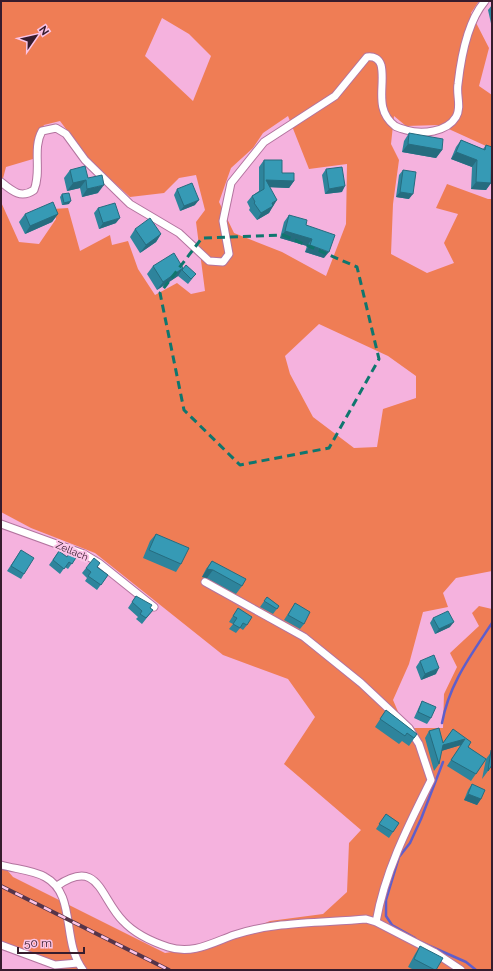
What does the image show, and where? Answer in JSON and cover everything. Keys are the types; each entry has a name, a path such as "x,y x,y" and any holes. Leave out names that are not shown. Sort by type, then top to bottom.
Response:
{"street":[{"path":"1,182 19,194 26,194 34,190 37,173 38,138 42,131 56,128 66,134 84,160 130,204 178,233 209,261 223,262 229,254 223,221 231,183 264,142 335,96 367,57 373,56 378,59 381,65 381,95 384,109 395,126 413,132 427,132 447,126 452,122 459,109 458,85 468,37 479,9 485,1"},
{"name":"Zellach","path":"1,524 84,554 99,563 154,606"},
{"path":"204,582 304,637 361,683 409,728 419,744 431,780 402,838 380,897 376,922"},
{"path":"1,865 44,876 58,886 66,906 72,948 78,963 83,970"},
{"path":"58,886 73,876 81,875 90,878 97,883 123,921 133,929 168,947 185,951 199,948 253,929 271,926 366,919 376,922 434,952 461,970"},
{"path":"1,945 55,965 78,963"}],"highlighted area":[{"path":"283,235 357,267 379,359 329,448 240,465 184,410 160,293 202,238"}],"shaded area":[{"path":"1,1 479,1 471,13 489,48 479,86 492,95 492,146 486,146 440,125 406,126 394,116 391,144 399,160 393,204 391,254 427,273 454,263 444,243 458,214 436,208 447,184 488,199 492,199 492,571 456,578 443,593 448,607 423,612 409,664 393,700 399,714 414,728 443,728 444,694 457,667 450,653 479,626 472,613 479,606 492,609 492,970 60,970 1,945 1,863 13,877 165,953 211,946 270,921 323,914 347,892 349,843 361,830 284,764 315,717 288,679 223,655 95,553 31,528 1,512 1,202 19,242 39,244 56,219 53,209 68,208 80,251 110,235 112,245 128,241 138,269 155,295 177,283 191,294 205,291 196,222 205,210 196,175 179,178 164,193 130,197 90,161 60,121 44,125 36,139 33,159 6,167 1,186","holes":["162,18 189,34 211,56 193,101 145,56","288,116 309,169 347,164 346,224 326,276 282,252 234,233 219,202 231,168 253,148 263,133","319,324 388,356 416,376 416,398 383,409 377,447 354,448 313,417 290,374 285,356"]}],"building":[{"path":"409,133 443,139 442,150 408,144"},
{"path":"461,140 485,150 486,145 492,147 491,183 476,182 477,160 456,152"},
{"path":"264,160 282,160 282,173 294,173 294,181 266,180 277,200 272,203 273,206 261,213 254,203 255,202 252,196 264,189"},
{"path":"85,166 88,178 102,175 104,185 87,189 86,180 73,183 70,170"},
{"path":"342,167 345,186 329,189 326,169"},
{"path":"403,170 416,172 413,194 400,192"},
{"path":"192,183 199,200 184,206 177,189"},
{"path":"69,193 71,201 64,203 62,194"},
{"path":"53,202 58,214 30,226 25,214"},
{"path":"115,203 120,218 103,223 98,208"},
{"path":"289,215 307,220 306,225 335,235 329,252 310,245 312,239 285,231"},
{"path":"150,218 161,234 146,245 135,229"},
{"path":"174,253 183,268 163,282 153,266"},
{"path":"186,265 196,274 191,279 182,270"},
{"path":"156,534 189,548 181,564 149,550"},
{"path":"21,550 34,558 24,574 11,566"},
{"path":"59,551 67,557 71,551 77,556 72,564 69,562 64,569 53,560"},
{"path":"94,558 100,563 97,567 108,575 101,585 88,576 91,572 86,568"},
{"path":"212,561 246,579 242,586 213,570 207,569"},
{"path":"136,596 152,605 150,608 153,610 146,618 140,614 142,611 132,602"},
{"path":"267,597 279,606 277,609 264,601"},
{"path":"295,603 310,612 304,624 288,615"},
{"path":"238,608 252,617 247,625 243,623 240,628 233,624 237,618 233,616"},
{"path":"448,611 454,622 439,629 433,618"},
{"path":"434,655 439,668 425,674 420,661"},
{"path":"422,701 436,707 431,718 418,712"},
{"path":"386,710 417,734 414,738 407,733 405,736 380,719"},
{"path":"439,728 443,743 453,729 471,742 468,747 486,759 476,774 451,760 465,739 443,745 439,764 429,731"},
{"path":"491,750 492,765 488,771"},
{"path":"472,784 485,790 481,799 468,794"},
{"path":"386,814 399,823 393,832 379,824"},
{"path":"420,946 443,958 436,970 414,959"}],"waterway":[{"path":"442,723 445,709 455,683 469,658 492,623"},
{"path":"415,938 392,925 386,916 386,900 399,857 410,843 443,762"},
{"path":"423,943 466,962 476,970"}],"railway":[{"path":"1,886 169,970"}]}
